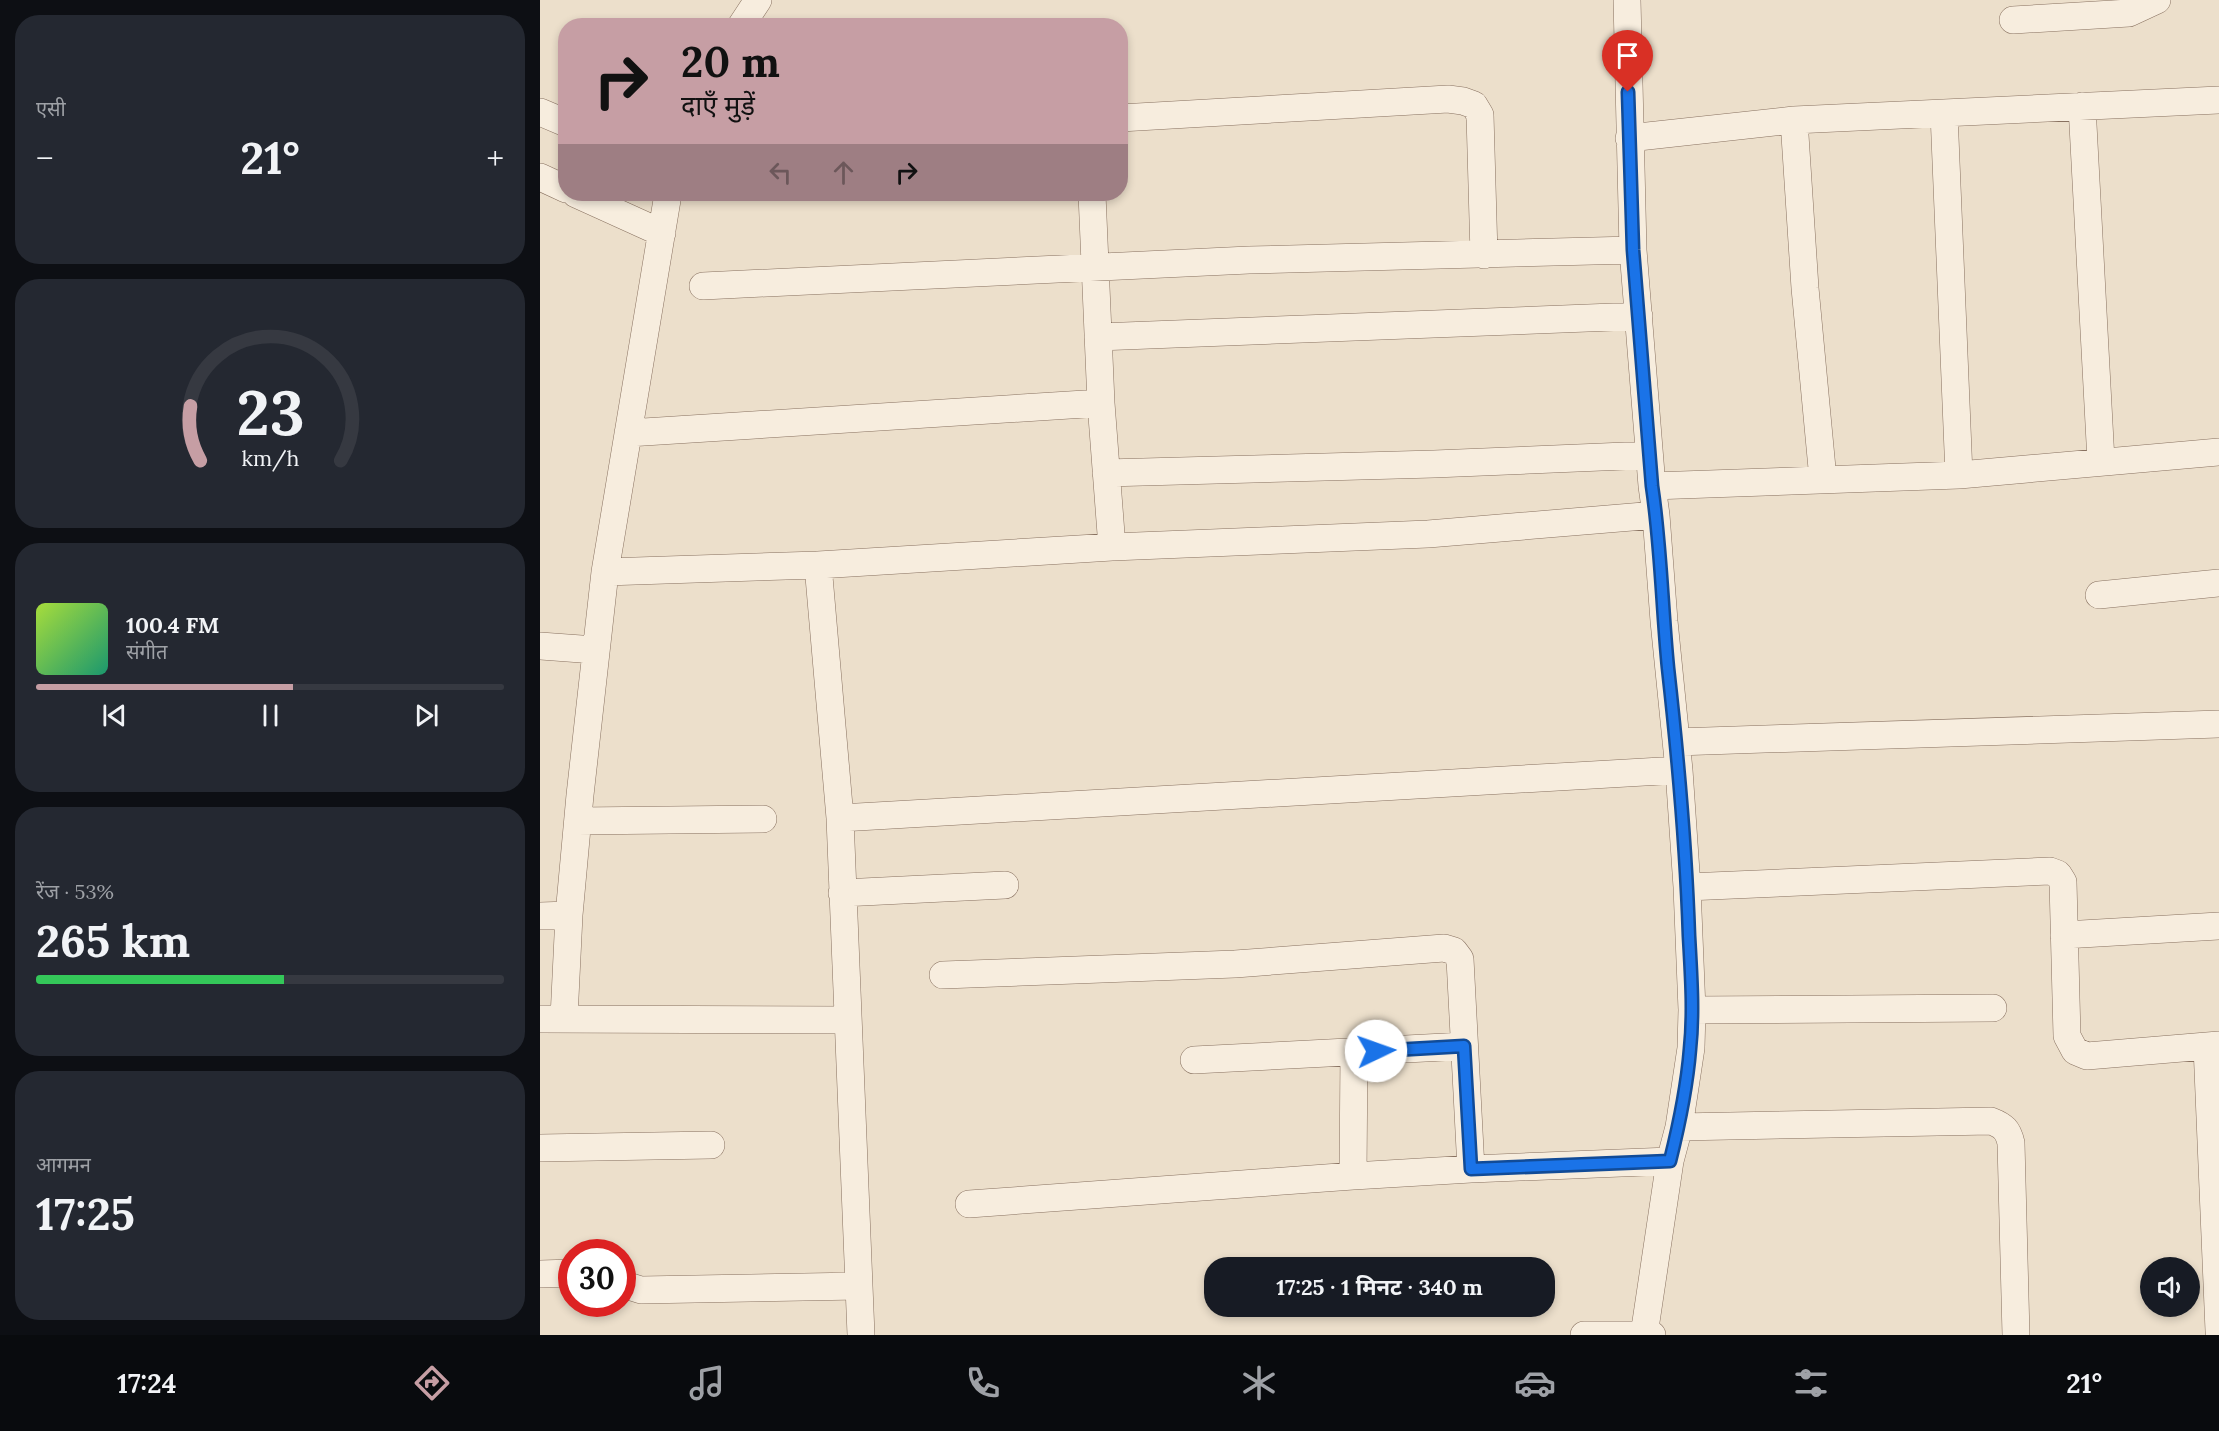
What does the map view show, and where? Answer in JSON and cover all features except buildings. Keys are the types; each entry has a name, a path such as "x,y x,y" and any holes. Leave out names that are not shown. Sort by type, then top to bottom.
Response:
{"street":[{"path":"746,18 758,0"},
{"path":"1584,1335 1647,1335 1670,1161 1679,1127 1691,1048 1688,887 1633,250 1627,0"},
{"path":"2013,20 2129,13 2157,0"},
{"path":"1128,118 1463,100 1474,105 1479,115 1484,255"},
{"path":"1629,138 1794,120 2219,100"},
{"path":"2082,106 2101,461"},
{"path":"540,112 558,120"},
{"path":"1944,113 1959,475"},
{"path":"1794,120 1805,288 1823,479"},
{"path":"540,177 558,185"},
{"path":"591,201 662,233"},
{"path":"667,201 605,572 595,650 569,915 552,1019 847,1020"},
{"path":"1092,201 1101,403 1112,547"},
{"path":"703,286 1094,267 1633,250"},
{"path":"1098,337 1639,316"},
{"path":"628,433 1101,403"},
{"path":"1652,486 1959,475 2219,452"},
{"path":"1106,473 1434,464 1649,455"},
{"path":"605,572 818,565 1112,547 1428,534 1656,515"},
{"path":"818,565 840,818 861,1335"},
{"path":"2099,595 2219,583"},
{"path":"540,646 595,650"},
{"path":"1676,742 2219,724"},
{"path":"840,818 1679,770"},
{"path":"578,820 763,819"},
{"path":"1688,887 2050,871 2058,874 2063,882 2067,1036 2075,1051 2086,1056 2213,1045 2219,1331"},
{"path":"842,893 1005,885"},
{"path":"540,916 569,915"},
{"path":"2064,935 2219,927"},
{"path":"943,975 1235,964 1444,948 1454,951 1460,959 1471,1169"},
{"path":"1692,1010 1993,1008"},
{"path":"1194,1060 1464,1046"},
{"path":"1353,1176 1354,1052"},
{"path":"1679,1127 1991,1121 2000,1124 2008,1130 2011,1143 2016,1335"},
{"path":"540,1148 711,1145"},
{"path":"969,1204 1353,1176 1670,1161"},
{"path":"540,1274 558,1273"},
{"path":"636,1288 859,1286"}],"route":[{"path":"1376,1051 1464,1046 1471,1169 1670,1161 1679,1127 1691,1048 1688,887 1633,250 1628,92"}]}
